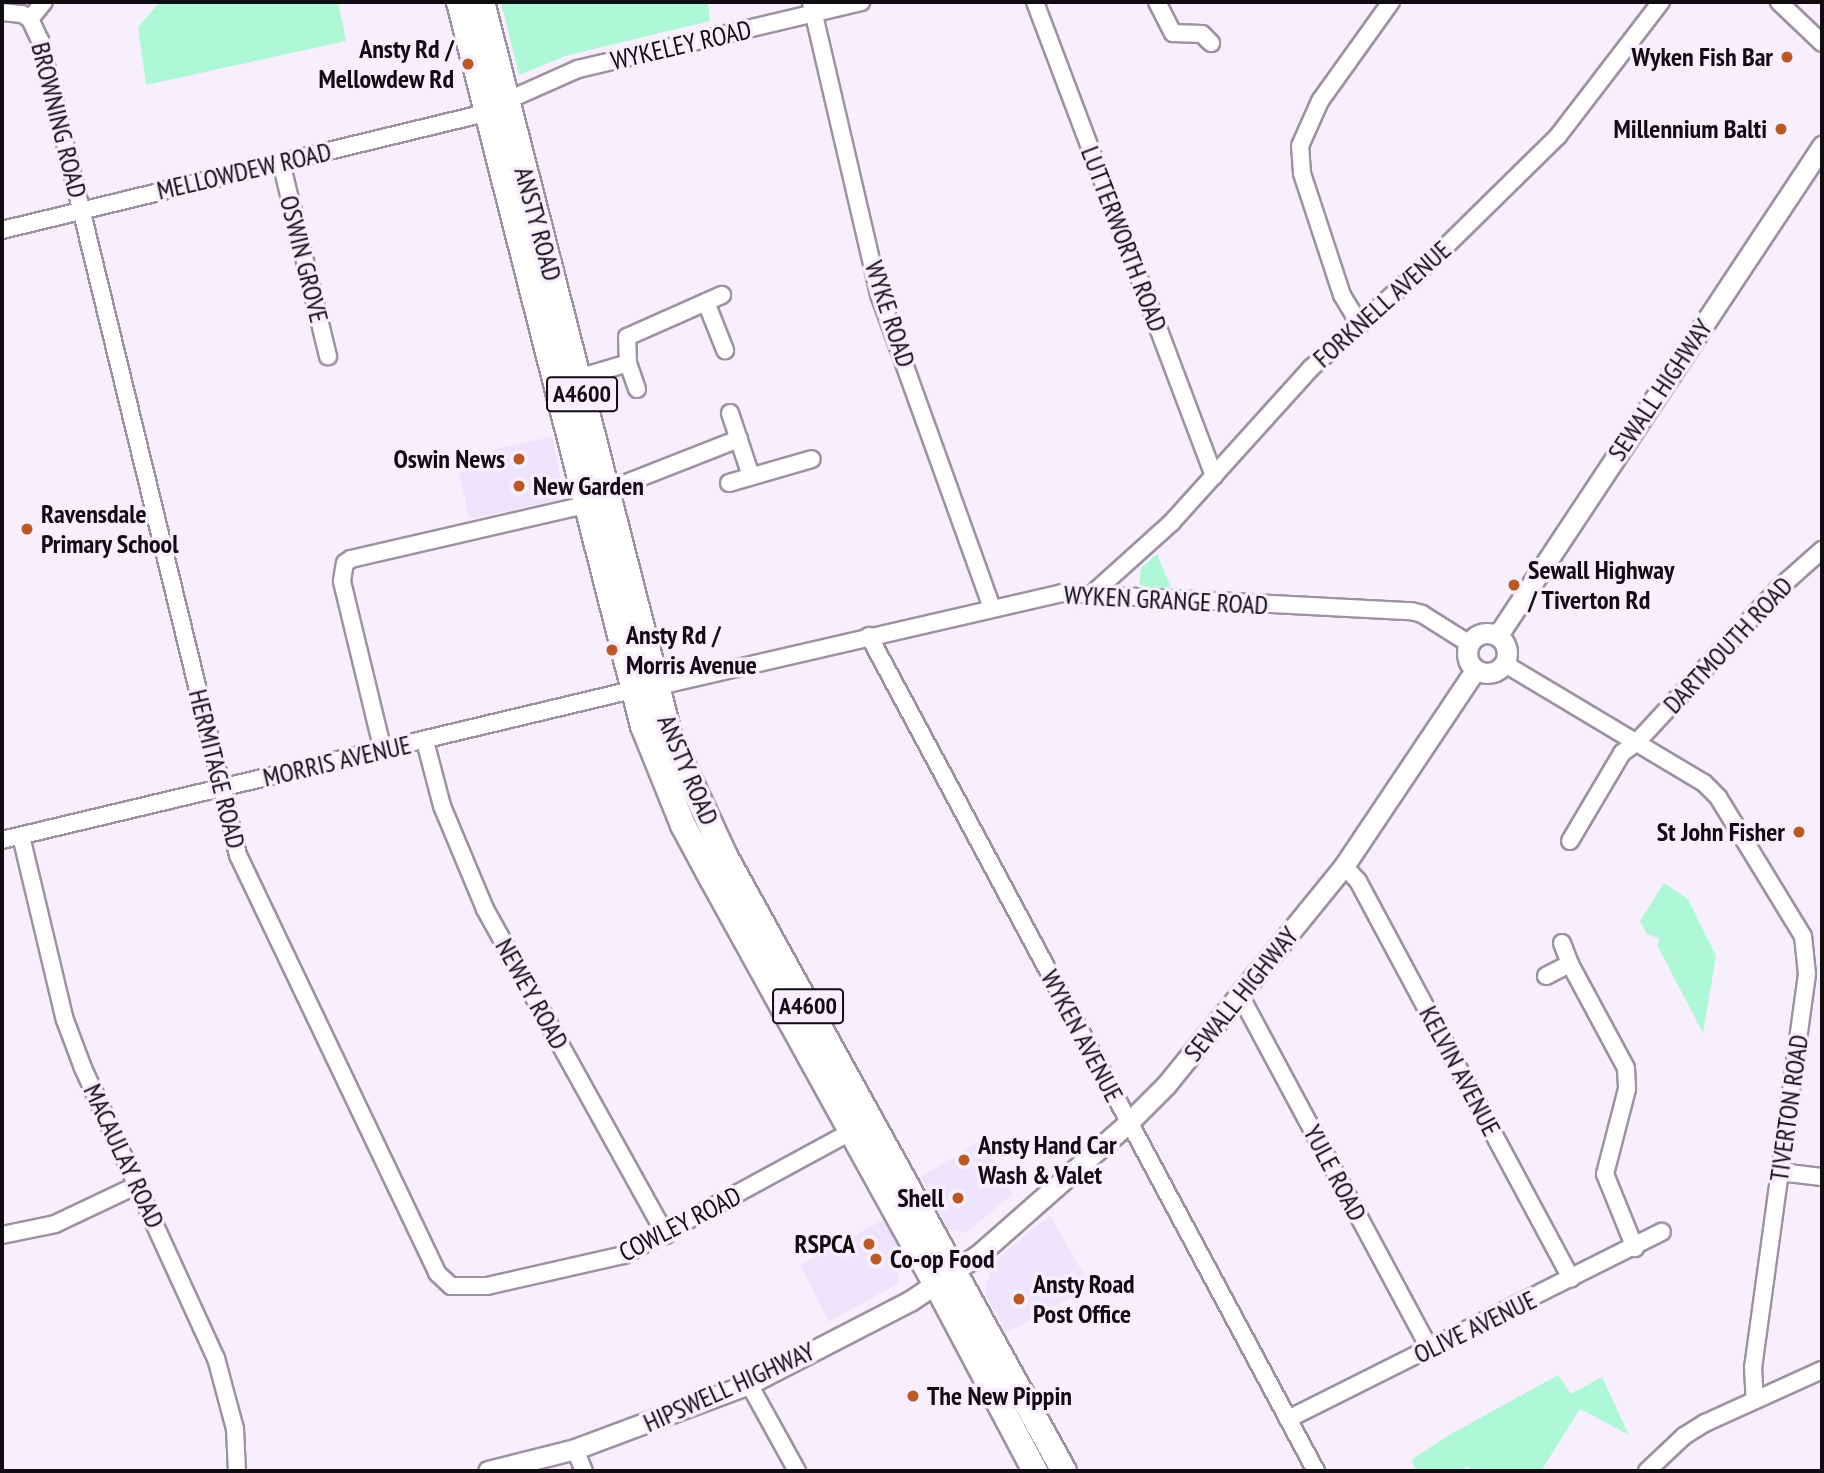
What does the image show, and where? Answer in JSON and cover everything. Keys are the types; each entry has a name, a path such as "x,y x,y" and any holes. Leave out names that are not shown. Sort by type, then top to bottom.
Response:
{"highway":[{"name":"ANSTY ROAD","path":"459,2 496,107 578,378 606,491 644,689 729,863 946,1278 1035,1471"},
{"name":"ANSTY ROAD","path":"482,2 496,107 585,505 684,825 851,1132 946,1278 1064,1471"}],"street":[{"path":"30,19 44,2"},
{"name":"WYKELEY ROAD","path":"496,107 578,69 812,7 861,2"},
{"name":"LUTTERWORTH ROAD","path":"1035,2 1213,476"},
{"path":"1157,2 1173,33 1202,34 1211,43"},
{"path":"1360,325 1342,295 1302,173 1300,146 1320,101 1391,2"},
{"name":"FORKNELL AVENUE","path":"1091,595 1172,522 1286,393 1497,198 1558,136 1661,2"},
{"path":"1779,2 1822,43"},
{"name":"WYKE ROAD","path":"812,7 879,294 992,608"},
{"name":"BROWNING ROAD","path":"2,12 22,14 30,19 40,40 82,210"},
{"name":"MELLOWDEW ROAD","path":"2,230 496,107"},
{"name":"SEWALL HIGHWAY","path":"1498,635 1822,146"},
{"name":"OSWIN GROVE","path":"281,162 328,356"},
{"name":"HERMITAGE ROAD","path":"82,210 238,855 437,1273 455,1286"},
{"path":"638,389 628,363 628,337 722,295"},
{"path":"706,302 725,350"},
{"path":"578,378 628,363"},
{"path":"730,413 751,476"},
{"path":"606,491 739,439"},
{"path":"729,483 811,459"},
{"path":"383,751 341,577 345,563 351,559 585,505"},
{"name":"DARTMOUTH ROAD","path":"1570,841 1622,753 1637,742 1778,589 1822,550"},
{"name":"WYKEN GRANGE ROAD","path":"644,689 1053,594 1411,611 1422,614 1468,643"},
{"path":"1481,635 1498,635 1506,646 1505,664 1493,672 1475,670 1468,659 1468,643 1481,635"},
{"name":"WYKEN AVENUE","path":"869,636 1316,1471"},
{"name":"TIVERTON ROAD","path":"1505,664 1704,783 1717,797 1803,936 1807,974 1753,1367 1755,1400"},
{"name":"SEWALL HIGHWAY","path":"946,1278 1003,1234 1128,1123 1166,1085 1241,997 1344,866 1475,670"},
{"name":"MORRIS AVENUE","path":"2,840 644,689"},
{"name":"NEWEY ROAD","path":"425,741 442,806 485,909 666,1235"},
{"name":"MACAULAY ROAD","path":"22,836 65,1020 83,1068 216,1358 235,1429 237,1471"},
{"name":"KELVIN AVENUE","path":"1344,866 1358,881 1571,1279"},
{"path":"1562,943 1570,964 1626,1068 1627,1089 1605,1174 1635,1248"},
{"path":"1546,976 1570,964"},
{"name":"YULE ROAD","path":"1241,997 1430,1349"},
{"name":"COWLEY ROAD","path":"455,1286 487,1286 619,1257 666,1235 851,1132"},
{"path":"1780,1172 1822,1177"},
{"path":"2,1235 55,1224 137,1185"},
{"name":"OLIVE AVENUE","path":"1288,1419 1662,1233"},
{"name":"HIPSWELL HIGHWAY","path":"488,1471 575,1449 750,1384 946,1278"},
{"path":"1647,1471 1684,1436 1822,1370"},
{"path":"750,1384 797,1471"},
{"path":"575,1449 584,1471"}],"shaded area":[{"path":"552,437 565,499 469,519 456,457"},
{"path":"983,1139 1013,1194 965,1233 949,1230 921,1177"},
{"path":"1050,1215 1091,1287 1006,1333 985,1293 991,1264"},
{"path":"885,1219 904,1256 897,1284 829,1322 800,1265"}],"green space":[{"path":"160,2 338,2 346,41 146,85 138,27"},
{"path":"501,2 708,2 710,21 565,56 519,75"},
{"path":"1157,554 1171,588 1148,588 1139,584 1141,568"},
{"path":"1664,883 1688,899 1716,956 1703,1033 1657,945 1660,939 1647,934 1640,921"},
{"path":"1558,1375 1571,1394 1602,1377 1629,1435 1580,1409 1541,1471 1475,1471 1467,1467 1458,1471 1417,1471 1411,1460 1449,1435"}],"place":[{"name":"Wyken Fish Bar","path":"1787,57"},
{"name":"Ansty Rd / Mellowdew Rd","path":"468,64"},
{"name":"Millennium Balti","path":"1781,129"},
{"name":"Oswin News","path":"519,459"},
{"name":"New Garden","path":"519,486"},
{"name":"Ravensdale Primary School","path":"27,529"},
{"name":"Sewall Highway / Tiverton Rd","path":"1514,585"},
{"name":"Ansty Rd / Morris Avenue","path":"612,650"},
{"name":"St John Fisher","path":"1799,832"},
{"name":"Ansty Hand Car Wash & Valet","path":"964,1160"},
{"name":"Shell","path":"958,1198"},
{"name":"RSPCA","path":"869,1244"},
{"name":"Co-op Food","path":"876,1259"},
{"name":"Ansty Road Post Office","path":"1019,1299"},
{"name":"The New Pippin","path":"913,1396"}]}
